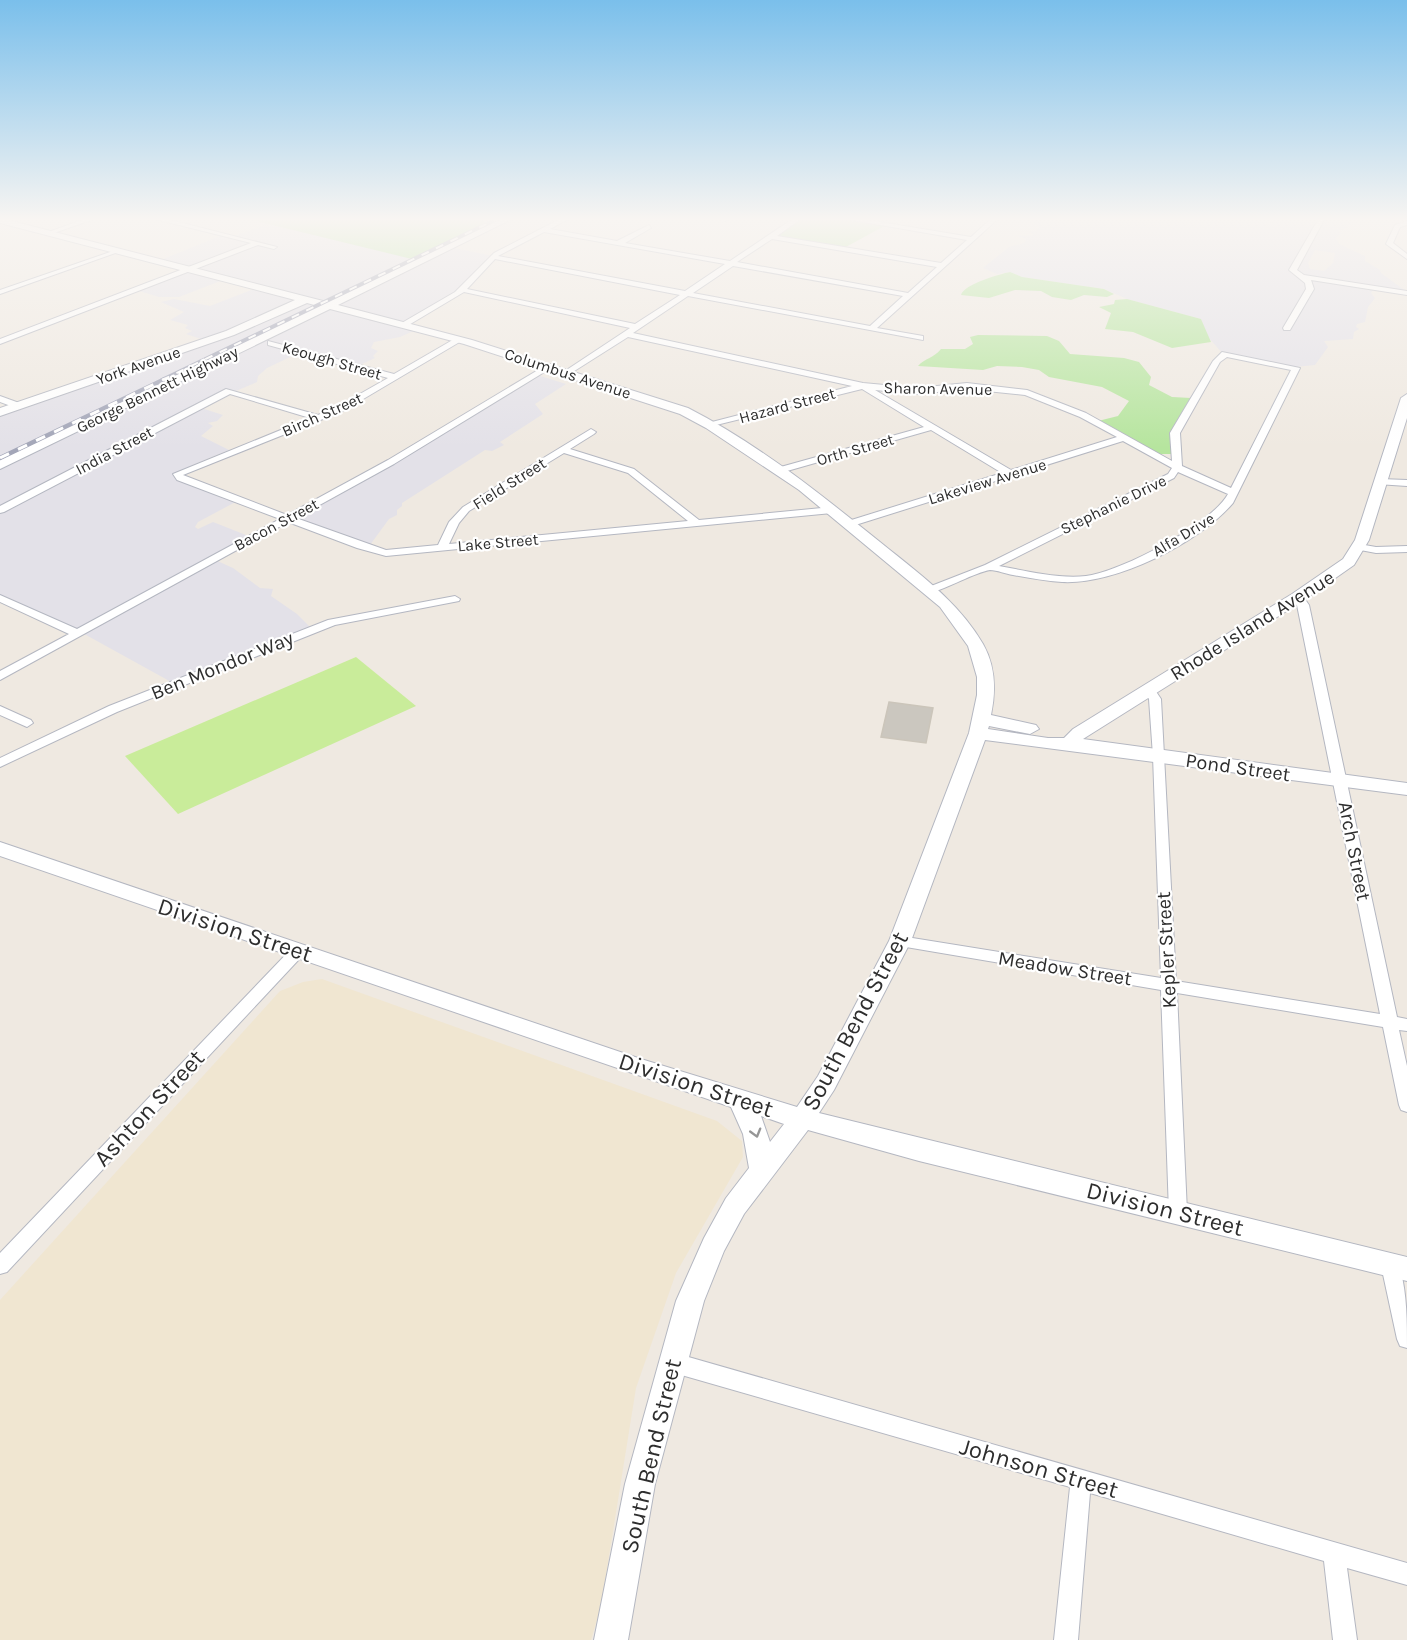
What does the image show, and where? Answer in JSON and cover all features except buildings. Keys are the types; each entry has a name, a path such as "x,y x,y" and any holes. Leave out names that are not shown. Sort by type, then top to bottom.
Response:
{"street":[{"path":"0,342 123,295"},
{"name":"Columbus Avenue","path":"289,295 404,324 548,366 670,405 711,425 780,470 832,510 930,590 957,618 976,646 986,677 980,726"},
{"name":"George Bennett Highway","path":"0,465 350,295"},
{"path":"404,324 455,295"},
{"path":"484,295 637,327"},
{"path":"568,373 686,295"},
{"path":"690,295 920,338"},
{"path":"871,329 909,295"},
{"path":"1287,328 1307,295"},
{"name":"York Avenue","path":"0,412 230,333 307,299"},
{"name":"Sharon Avenue","path":"627,334 863,386 917,391 967,386 1027,393 1068,408 1177,467 1231,492"},
{"name":"Birch Street","path":"178,474 320,418 459,340"},
{"name":"Keough Street","path":"271,343 394,377"},
{"name":"Alfa Drive","path":"989,567 1048,578 1087,579 1105,576 1132,564 1208,520 1228,503 1231,492 1296,368 1225,354"},
{"name":"Stephanie Drive","path":"930,590 989,567 1164,481 1177,467 1175,433 1217,361 1225,354"},
{"name":"Bacon Street","path":"0,676 391,462 548,366"},
{"path":"863,386 929,428 1010,474"},
{"name":"Hazard Street","path":"711,425 863,386"},
{"name":"India Street","path":"0,510 229,391 320,418"},
{"name":"Rhode Island Avenue","path":"1069,743 1079,733 1298,597 1349,562 1359,547 1407,398"},
{"path":"0,399 20,406"},
{"name":"Orth Street","path":"780,470 929,428"},
{"name":"Field Street","path":"442,548 454,522 466,509 591,432"},
{"name":"Lakeview Avenue","path":"849,524 1124,438"},
{"path":"562,449 631,471 697,523"},
{"name":"Lake Street","path":"178,474 180,478 374,551 397,553 832,510"},
{"path":"1380,482 1407,483"},
{"path":"1359,547 1376,550 1407,549"},
{"name":"Arch Street","path":"1298,597 1303,605 1341,781 1407,1105"},
{"path":"0,598 78,634"},
{"name":"Ben Mondor Way","path":"0,763 113,709 332,622 454,599"},
{"name":"Kepler Street","path":"1149,690 1155,699 1160,756 1178,1212"},
{"path":"0,710 27,723"},
{"name":"Pond Street","path":"980,726 1048,744 1069,743 1407,789"},
{"name":"South Bend Street","path":"611,1640 640,1484 671,1362 690,1301 713,1246 735,1206 802,1119 826,1083 900,941 980,726"},
{"name":"Division Street","path":"0,849 104,887 299,950 638,1067 802,1119 918,1150 1399,1267"},
{"name":"Meadow Street","path":"900,941 1407,1025"},
{"name":"Ashton Street","path":"0,1266 299,950"},
{"path":"740,1100 753,1121 759,1143 762,1171"},
{"path":"1399,1267 1407,1339"},
{"name":"Johnson Street","path":"671,1362 1407,1574"},
{"path":"1066,1640 1081,1480"},
{"path":"1334,1553 1345,1640"}],"shaded area":[{"path":"151,295 185,295 179,297"},
{"path":"240,295 453,295 405,323 420,328 400,337 374,342 371,348 378,351 373,356 375,358 360,365 305,350 267,368 258,376 257,382 236,391 229,390 198,407 223,415 217,421 208,423 213,426 201,436 229,450 193,465 179,474 243,498 198,522 195,527 198,529 213,522 251,537 213,559 233,568 260,588 273,589 271,596 297,614 311,628 173,683 77,630 0,596 0,412 204,340 186,334 192,331 185,328 188,325 170,320 184,312 161,302 174,299 210,306"},
{"path":"1117,295 1372,295 1375,298 1368,307 1365,322 1357,324 1356,327 1359,329 1354,332 1353,339 1324,341 1328,347 1315,365 1294,367 1224,355 1208,337 1201,319"},
{"path":"534,374 566,384 535,404 543,414 500,442 504,445 492,451 485,450 402,503 397,510 397,515 389,519 370,545 292,516 434,436"},
{"path":"322,979 717,1121 742,1141 743,1157 676,1273 636,1388 601,1606 591,1640 0,1640 0,1300 280,991 303,982"}],"green space":[{"path":"961,295 1000,295 989,298"},
{"path":"1047,295 1113,295 1107,297 1084,295 1071,300"},
{"path":"1127,299 1201,319 1211,342 1172,348 1133,332 1105,329 1111,313 1099,307 1114,304 1115,300"},
{"path":"978,335 1047,336 1059,341 1070,354 1124,358 1139,362 1151,377 1149,385 1172,397 1191,398 1192,405 1174,434 1172,454 1155,454 1094,422 1118,416 1129,401 1102,387 1049,377 1039,370 1022,367 997,366 983,370 918,366 941,349 965,349 973,344 970,337"},
{"path":"356,657 416,706 178,814 125,756"}],"railway":[{"path":"162,380 340,295"},
{"path":"0,458 165,379"}]}
